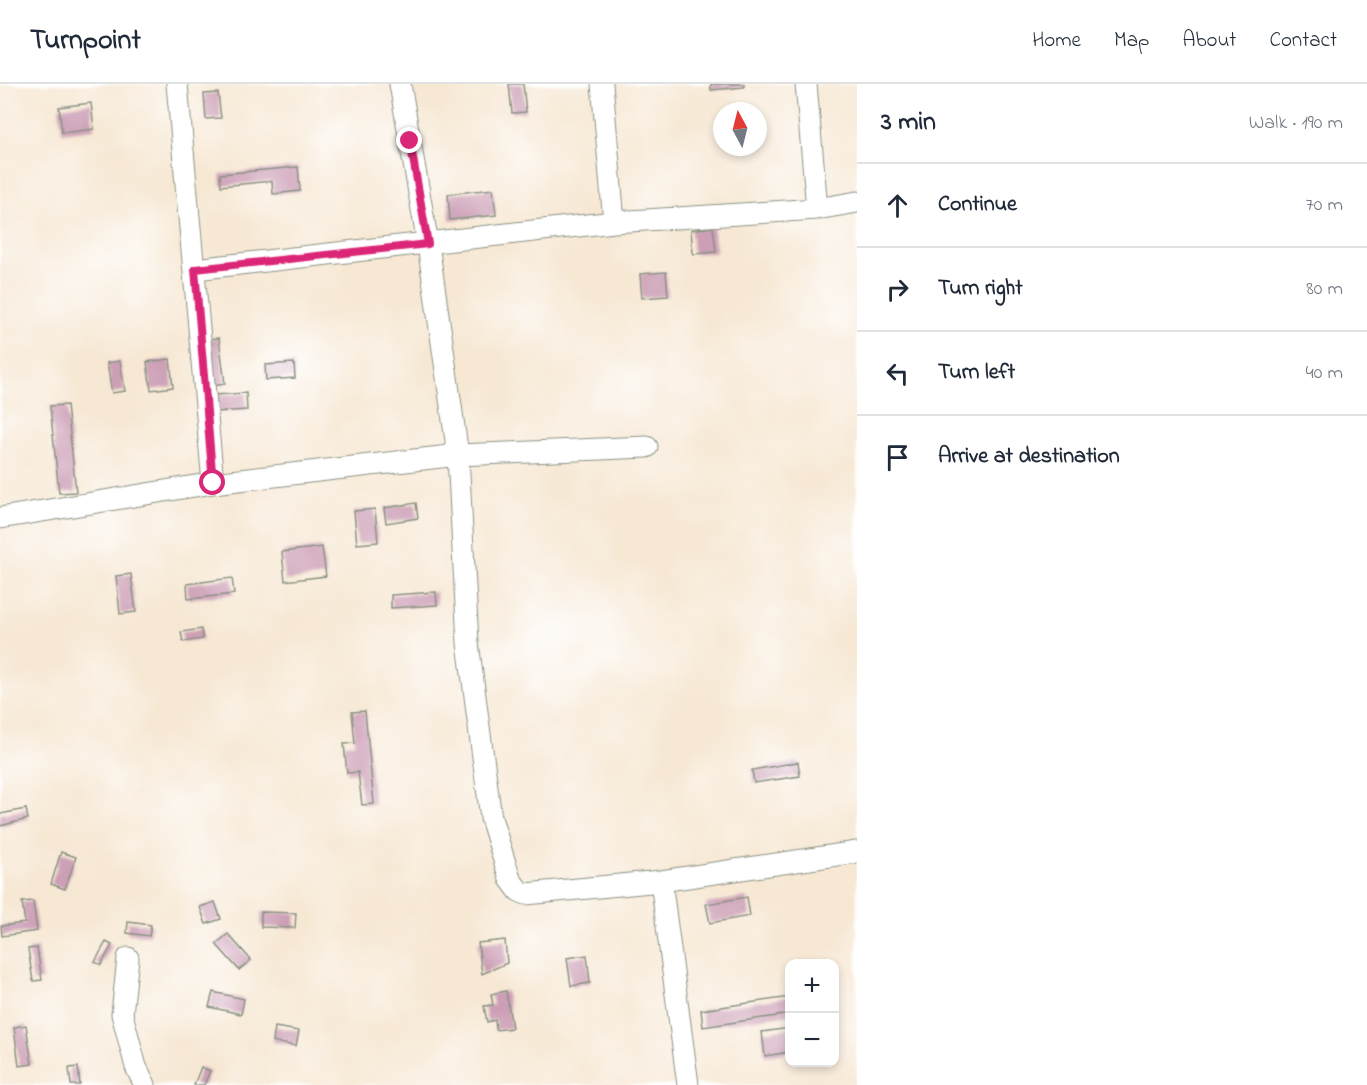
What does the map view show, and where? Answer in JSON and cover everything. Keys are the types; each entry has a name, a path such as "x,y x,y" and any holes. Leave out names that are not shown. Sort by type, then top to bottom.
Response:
{"street":[{"path":"177,84 213,483"},
{"path":"400,84 428,244 458,454 468,644 491,818 510,879 519,891 526,894 661,881 857,852"},
{"path":"602,84 614,222"},
{"path":"806,84 817,208"},
{"path":"195,269 614,222 817,208 857,202"},
{"path":"0,518 213,483 458,454 647,447"},
{"path":"661,881 688,1085"},
{"path":"128,958 122,1014 136,1067 145,1085"}],"building":[{"path":"509,84 523,84 526,112 512,113"},
{"path":"711,84 744,84 744,87 711,90"},
{"path":"218,93 221,118 206,119 204,94"},
{"path":"91,103 94,129 62,133 59,107"},
{"path":"298,167 300,191 273,194 272,181 221,186 220,174"},
{"path":"493,189 496,215 450,220 448,194"},
{"path":"713,227 716,252 693,254 691,230"},
{"path":"666,272 668,296 642,298 640,274"},
{"path":"219,338 225,384 213,386 208,339"},
{"path":"170,359 173,387 151,390 147,362"},
{"path":"120,361 125,391 112,393 107,363"},
{"path":"294,363 295,378 266,380 265,365"},
{"path":"246,393 247,410 216,412 214,395"},
{"path":"67,405 76,492 59,493 50,406"},
{"path":"416,503 418,518 386,523 384,508"},
{"path":"375,509 378,542 357,544 354,511"},
{"path":"322,547 326,576 285,581 282,552"},
{"path":"131,574 136,612 120,614 116,576"},
{"path":"232,578 234,594 188,599 187,584"},
{"path":"436,592 437,605 391,608 391,595"},
{"path":"201,629 203,639 183,642 181,632"},
{"path":"365,711 374,804 362,805 358,772 347,773 344,744 355,743 352,712"},
{"path":"798,762 800,776 754,783 752,770"},
{"path":"26,809 28,819 0,826 0,814"},
{"path":"61,852 76,857 65,889 51,884"},
{"path":"747,897 750,916 710,923 706,904"},
{"path":"33,901 37,931 2,936 1,926 25,923 22,902"},
{"path":"215,902 221,919 206,924 200,907"},
{"path":"261,912 296,913 295,928 261,927"},
{"path":"128,922 151,925 149,936 127,933"},
{"path":"228,934 251,960 239,970 216,944"},
{"path":"505,940 507,963 482,974 478,943"},
{"path":"106,942 112,945 101,965 95,962"},
{"path":"37,948 42,980 33,981 28,949"},
{"path":"587,955 590,983 571,986 567,958"},
{"path":"506,991 512,1028 496,1030 495,1020 487,1022 484,1006 493,1005 491,994"},
{"path":"213,992 244,999 241,1014 209,1007"},
{"path":"785,998 785,1015 703,1027 701,1010"},
{"path":"26,1025 32,1064 19,1066 14,1027"},
{"path":"275,1027 299,1031 296,1046 273,1042"},
{"path":"785,1029 785,1053 765,1056 762,1032"},
{"path":"78,1067 80,1085 71,1085 69,1068"},
{"path":"201,1067 210,1071 204,1085 194,1085"}],"route":[{"path":"213,483 195,269 428,244 410,141"}]}
